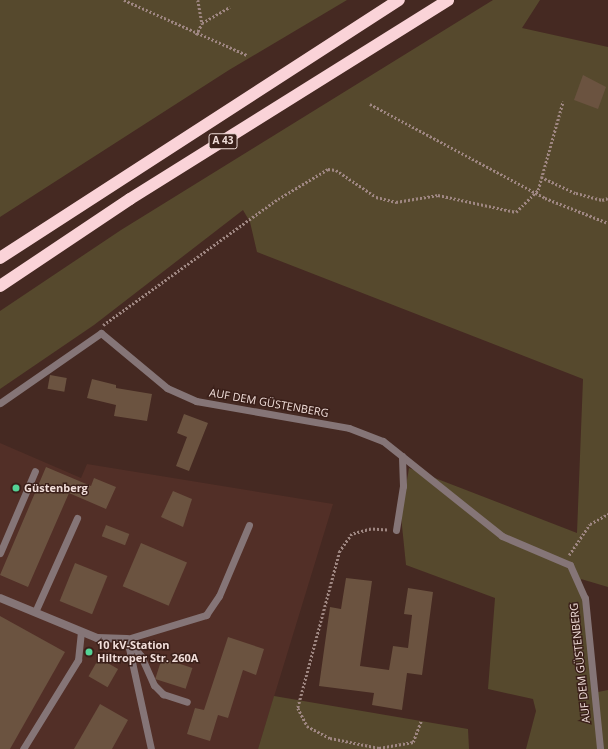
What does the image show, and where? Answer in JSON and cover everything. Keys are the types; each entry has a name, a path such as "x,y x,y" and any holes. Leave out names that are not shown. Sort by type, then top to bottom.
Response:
{"highway":[{"name":"A 43","path":"0,258 399,0"},
{"name":"A 43","path":"0,286 448,0"}],"street":[{"path":"0,598 81,633 97,638 127,639"}],"lane":[{"path":"0,403 101,333"},
{"name":"AUF DEM GÜSTENBERG","path":"101,333 167,388 196,401 349,428 383,441 502,536 570,565 585,598 600,749"},
{"path":"396,530 403,486 402,456"},
{"path":"0,553 35,472"},
{"path":"35,612 77,518"},
{"path":"127,639 206,615 219,596 249,525"},
{"path":"23,749 78,660 81,633"},
{"path":"127,639 141,656 154,685 163,694 187,702"},
{"path":"127,639 152,749"}],"path":[{"path":"124,0 196,35 247,55"},
{"path":"196,35 202,22 198,0"},
{"path":"202,22 230,7"},
{"path":"101,333 104,322 278,199 328,169 336,170 376,197 396,202 438,196 516,212 536,194 563,102"},
{"path":"370,104 536,194 608,223"},
{"path":"541,177 576,193 602,200 608,198"},
{"path":"564,562 590,524 608,514"},
{"path":"396,530 371,529 352,534 340,551 298,708 307,726 330,738 379,748 413,742 421,720"}],"shaded area":[{"path":"0,0 347,0 229,70 0,217"},
{"path":"493,0 540,0 522,28 608,47 608,587 581,579 593,693 608,690 608,749 526,749 536,711 533,699 488,689 495,598 406,565 401,516 409,468 577,533 583,379 257,252 250,222 243,210 94,325 0,389 0,311 121,230"},
{"path":"0,443 81,478 87,464 333,504 258,749 0,749"},
{"path":"274,696 468,729 469,749 258,749"}],"building":[{"path":"583,75 606,87 598,109 574,100"},
{"path":"50,375 67,378 64,392 48,389"},
{"path":"92,379 116,385 116,388 152,394 147,421 114,416 116,405 87,398"},
{"path":"184,414 208,423 189,471 176,466 187,437 177,433"},
{"path":"46,467 91,486 94,478 116,487 106,509 69,493 28,587 0,575"},
{"path":"173,491 192,499 183,527 161,517"},
{"path":"106,525 129,534 125,545 102,536"},
{"path":"141,543 187,563 169,606 123,586"},
{"path":"75,563 107,576 92,614 60,601"},
{"path":"346,578 372,581 360,666 389,670 393,646 408,648 412,615 404,614 408,588 433,592 422,675 407,673 402,710 372,705 374,693 319,686 330,607 341,609"},
{"path":"0,616 65,652 10,749 0,749"},
{"path":"228,637 264,649 256,675 243,670 228,718 218,715 210,741 187,734 195,708 204,710"},
{"path":"99,658 118,669 108,687 88,676"},
{"path":"162,658 192,668 186,689 155,679"},
{"path":"100,704 128,720 112,749 74,749"}],"place":[{"name":"Güstenberg","path":"16,488"},
{"name":"10 kV-Station Hiltroper Str. 260A","path":"89,652"}]}
